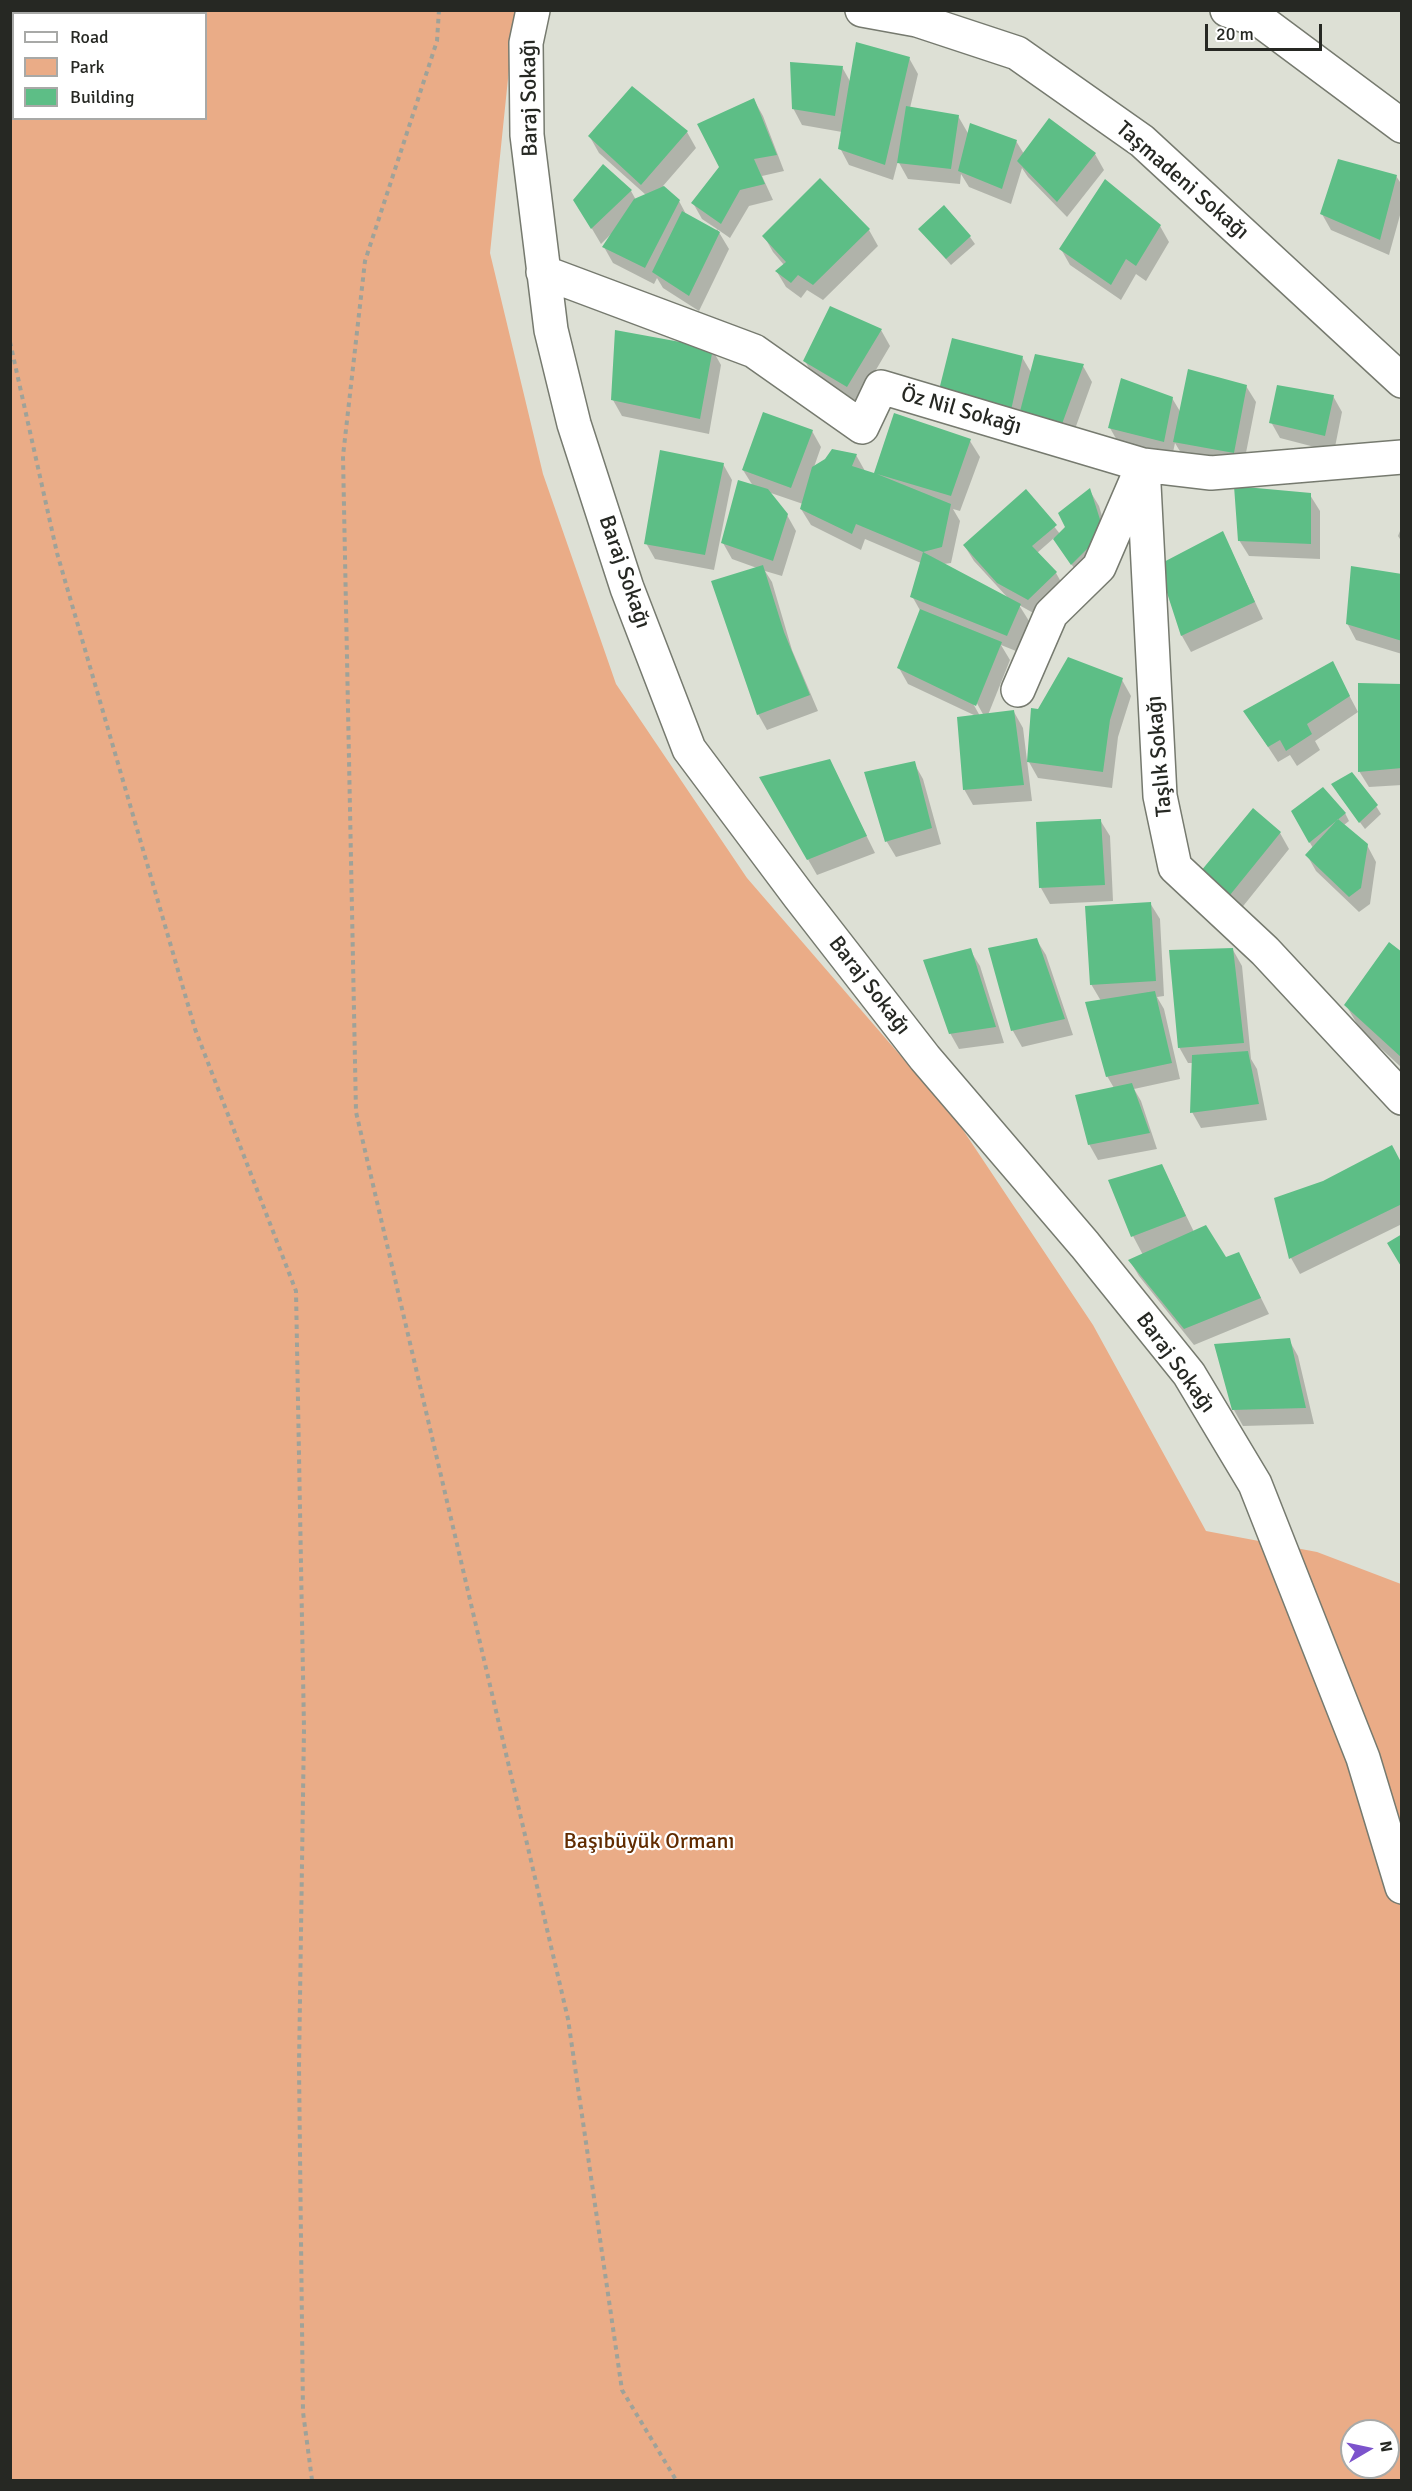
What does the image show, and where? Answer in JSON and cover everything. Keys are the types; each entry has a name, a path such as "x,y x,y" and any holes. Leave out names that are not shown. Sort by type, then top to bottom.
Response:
{"street":[{"name":"Baraj Sokağı","path":"533,10 526,43 527,135 551,330 574,424 627,588 689,749 799,896 925,1058 1077,1236 1189,1374 1254,1484 1363,1758 1401,1887"},
{"name":"Taşmadeni Sokağı","path":"862,10 917,20 1017,53 1142,141 1401,381"},
{"path":"1227,10 1261,21 1401,126"},
{"name":"Öz Nil Sokağı","path":"543,272 754,351 862,427 881,387 1143,465 1211,473 1401,457"},
{"path":"1018,690 1051,614 1099,567 1143,465"},
{"name":"Taşlık Sokağı","path":"1143,465 1160,796 1175,867 1273,959 1401,1098"}],"path":[{"path":"439,10 437,41 365,261 343,456 356,1112 568,2019 622,2390 676,2481"},
{"path":"10,342 57,554 195,1029 296,1291 304,1729 299,2067 303,2412 312,2481"}],"green space":[{"name":"Başıbüyük Ormanı","path":"11,11 515,11 490,253 543,474 616,684 747,878 957,1121 1093,1325 1206,1531 1317,1552 1401,1584 1401,2480 11,2480"}],"building":[{"path":"856,42 910,57 885,165 838,149"},
{"path":"790,62 843,66 835,116 792,109"},
{"path":"632,86 688,131 641,185 588,136"},
{"path":"754,98 777,155 754,159 765,184 740,190 721,224 691,203 719,167 697,124"},
{"path":"906,106 959,115 951,169 897,163"},
{"path":"1049,118 1096,153 1057,202 1017,161"},
{"path":"970,123 1017,140 1002,189 958,171"},
{"path":"1338,159 1397,175 1380,240 1320,214"},
{"path":"603,164 632,190 591,229 573,200"},
{"path":"820,178 870,229 813,285 798,275 791,283 775,271 786,262 762,236"},
{"path":"1105,179 1161,225 1136,266 1126,259 1111,285 1059,249"},
{"path":"664,186 680,200 645,268 602,247 634,199"},
{"path":"944,205 971,236 946,259 918,229"},
{"path":"682,211 720,232 689,296 652,272"},
{"path":"830,306 882,329 847,387 803,361"},
{"path":"615,330 713,348 700,419 611,400"},
{"path":"952,338 1023,356 1010,415 937,398"},
{"path":"1035,354 1084,364 1062,424 1019,415"},
{"path":"1188,369 1247,385 1234,453 1173,442"},
{"path":"1121,378 1173,397 1164,442 1108,428"},
{"path":"1277,385 1334,395 1325,436 1269,423"},
{"path":"763,412 813,430 791,488 742,470"},
{"path":"894,413 971,439 951,496 877,474 951,504 942,547 923,552 856,524 852,534 800,509 812,467 825,459 832,449 857,454 852,466 874,473"},
{"path":"660,450 724,463 705,555 644,544"},
{"path":"738,480 768,489 788,514 773,561 721,543"},
{"path":"1234,486 1311,493 1311,544 1238,541"},
{"path":"1090,488 1104,532 1071,565 1053,539 1065,527 1058,513"},
{"path":"1026,489 1057,525 1032,546 1057,572 1028,600 997,583 963,545"},
{"path":"1223,531 1255,602 1181,636 1158,565"},
{"path":"923,552 1021,604 1007,636 910,597"},
{"path":"763,565 784,632 810,695 757,715 711,581"},
{"path":"1351,566 1402,574 1402,641 1346,624"},
{"path":"920,609 1002,642 976,706 897,668"},
{"path":"1068,657 1123,678 1110,720 1103,772 1027,762 1031,708 1038,709"},
{"path":"1333,661 1350,696 1307,724 1312,734 1286,751 1280,740 1268,747 1243,711"},
{"path":"1358,683 1402,684 1402,768 1358,772"},
{"path":"1014,710 1024,785 963,790 957,717"},
{"path":"830,759 867,836 807,860 759,777"},
{"path":"915,761 932,828 885,842 864,772"},
{"path":"1352,772 1378,805 1359,823 1331,784"},
{"path":"1323,787 1346,813 1309,843 1291,811"},
{"path":"1253,808 1281,832 1230,895 1201,871"},
{"path":"1101,819 1105,885 1039,888 1036,822"},
{"path":"1338,819 1368,844 1361,888 1349,897 1305,855"},
{"path":"1151,902 1156,981 1090,985 1085,906"},
{"path":"1037,938 1065,1019 1011,1031 988,948"},
{"path":"1389,942 1402,952 1402,1058 1344,1005"},
{"path":"971,948 996,1027 949,1034 923,960"},
{"path":"1233,948 1244,1043 1178,1048 1169,950"},
{"path":"1155,991 1172,1063 1106,1077 1085,1002"},
{"path":"1248,1051 1259,1104 1190,1113 1192,1055"},
{"path":"1132,1083 1150,1133 1088,1145 1075,1095"},
{"path":"1392,1145 1402,1164 1402,1204 1289,1259 1274,1198 1323,1181"},
{"path":"1162,1164 1186,1216 1131,1237 1108,1180"},
{"path":"1206,1225 1226,1257 1239,1252 1261,1298 1184,1329 1128,1260"},
{"path":"1402,1234 1402,1268 1387,1243"},
{"path":"1290,1338 1306,1408 1232,1410 1214,1344"}]}
